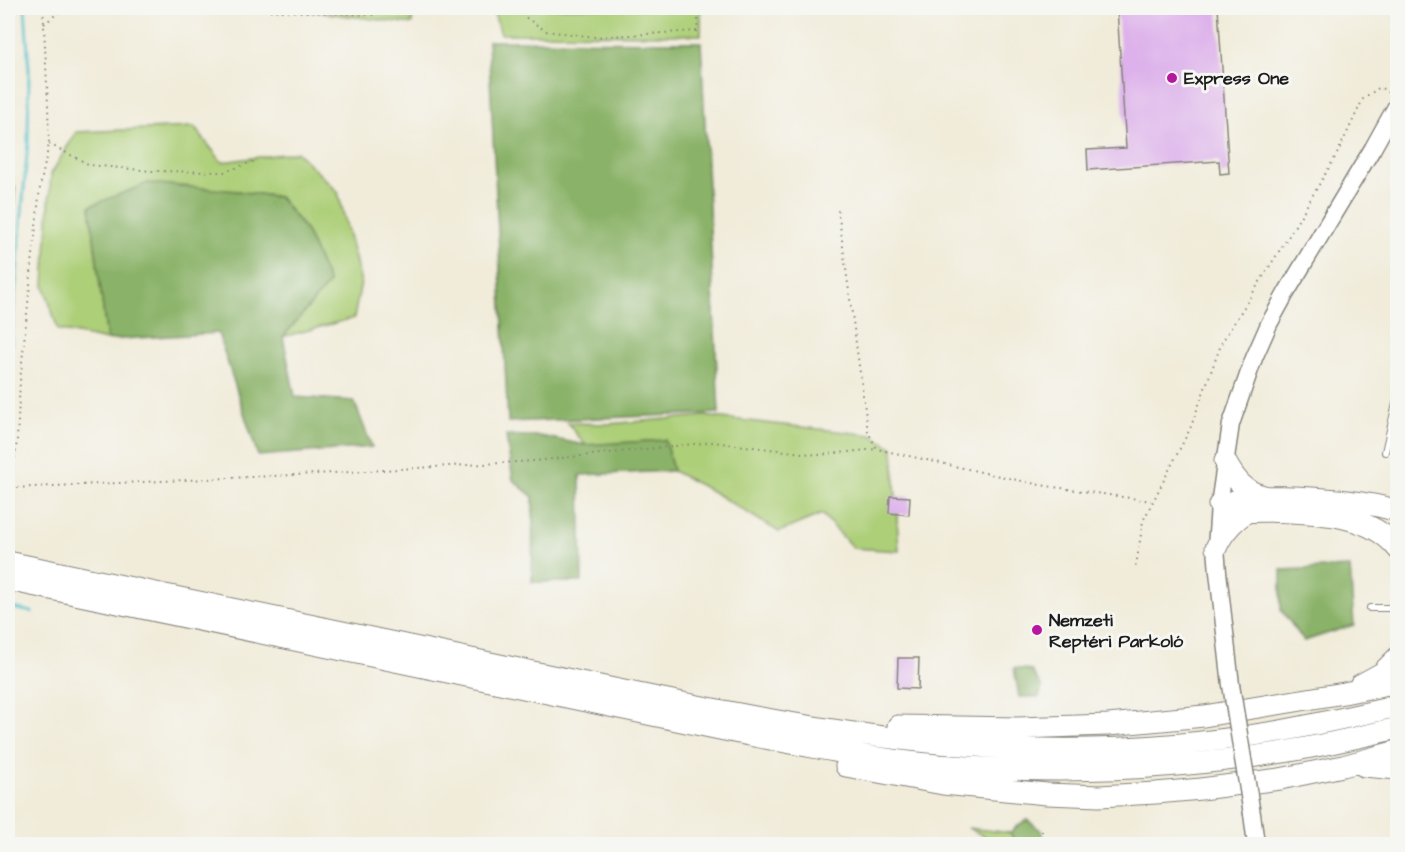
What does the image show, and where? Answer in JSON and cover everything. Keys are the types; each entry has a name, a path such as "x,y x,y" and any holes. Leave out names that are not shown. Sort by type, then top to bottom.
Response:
{"highway":[{"path":"1225,461 1242,486 1255,494 1264,496"},
{"path":"1219,505 1264,496 1339,499 1398,511"},
{"path":"1219,505 1248,511 1342,517 1370,527 1394,543 1398,549"},
{"path":"1216,548 1221,536 1248,511"},
{"path":"8,562 740,724 841,752 934,764 1075,770 1193,764 1277,753 1398,728"},
{"path":"8,580 740,724 946,744 1078,749 1185,743 1320,724 1398,706"},
{"path":"1344,693 1382,673 1398,657"},
{"path":"740,724 779,712 864,725 942,728 1108,725 1204,716 1398,682"},
{"path":"740,724 762,747 943,784 1047,794 1099,796 1179,791 1280,779 1343,766 1398,751"},
{"path":"1343,766 1379,766 1398,769"}],"main road":[{"path":"1256,844 1231,685 1216,548 1219,505 1231,424 1254,358 1269,324 1372,148 1393,98"}],"lane":[{"path":"1385,452 1398,395"},
{"path":"1370,608 1398,608"}],"path":[{"path":"8,494 11,488 17,440 20,381 40,187 49,144 43,8"},
{"path":"44,24 63,9 69,8"},
{"path":"234,8 372,15 379,8"},
{"path":"519,8 525,16 546,31 595,37 697,31 699,8"},
{"path":"1136,566 1143,520 1190,429 1222,342 1337,154 1363,99 1380,87 1393,98"},
{"path":"49,144 90,165 152,171 224,172 255,161"},
{"path":"838,210 868,432 877,449"},
{"path":"11,488 534,461 713,442 818,455 877,449 1040,485 1152,501"},
{"path":"1041,844 1042,831"}],"green space":[{"path":"284,8 413,8 412,24"},
{"path":"492,8 701,8 701,35 501,34"},
{"path":"488,41 701,42 719,413 508,422"},
{"path":"194,127 222,162 297,152 338,192 361,282 354,318 283,337 329,283 305,229 279,197 237,191 90,207 107,340 58,330 44,286 51,174 76,132"},
{"path":"148,183 279,197 305,229 329,283 283,337 295,397 354,401 372,447 258,456 218,333 107,340 90,206"},
{"path":"8,184 15,187 8,272"},
{"path":"704,416 872,435 893,448 899,551 853,548 822,514 779,532 715,493 673,471 665,440 585,445 568,423 608,424"},
{"path":"506,436 540,436 585,445 665,440 673,471 580,475 582,582 532,582 533,497 513,480"},
{"path":"1350,567 1354,625 1304,641 1281,610 1281,570"},
{"path":"1014,668 1031,670 1042,687 1039,697 1019,697"},
{"path":"1027,820 1042,831 1041,844 1014,844 1011,833"},
{"path":"968,828 1011,833 1014,844 990,844 986,837"}],"building":[{"name":"Express One","path":"1117,8 1218,8 1229,173 1220,174 1219,161 1088,170 1087,150 1126,148"},
{"path":"890,496 910,497 909,515 889,513"},
{"path":"898,658 919,658 918,689 897,688"}],"waterway":[{"path":"8,375 28,142 29,70 25,8"},
{"path":"8,607 32,612"}],"place":[{"name":"Express One","path":"1172,78"},
{"name":"Nemzeti Reptéri Parkoló","path":"1037,630"}]}
